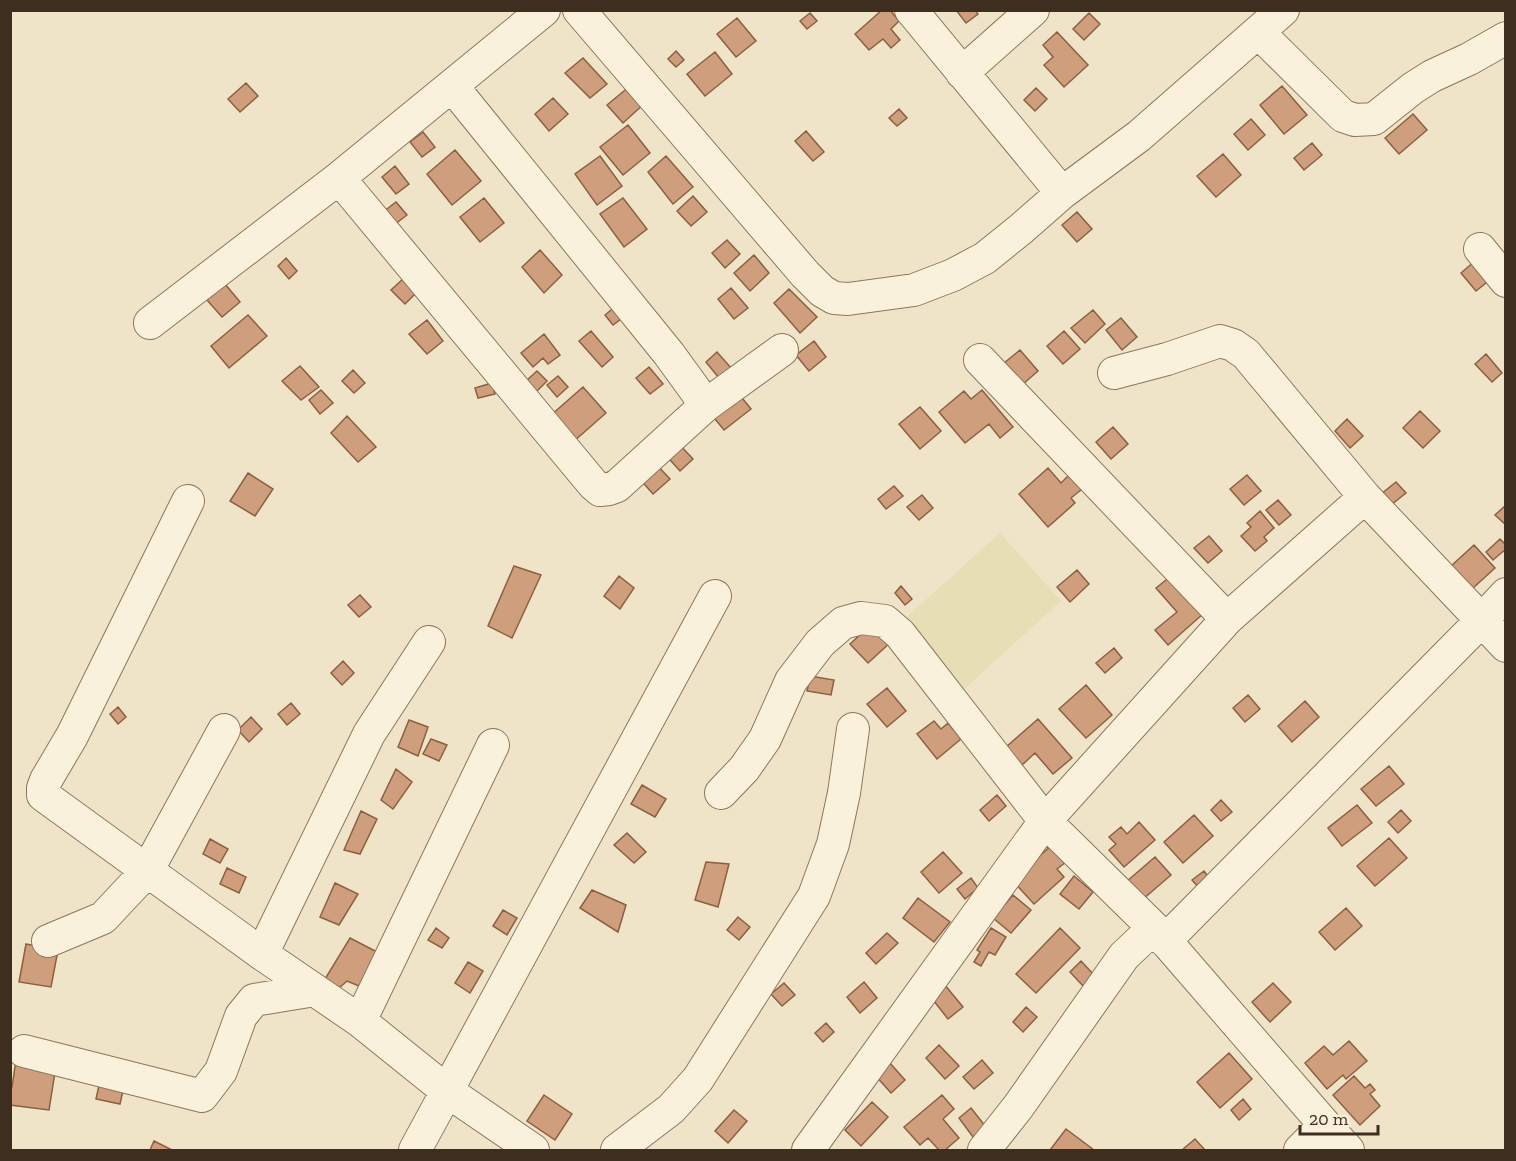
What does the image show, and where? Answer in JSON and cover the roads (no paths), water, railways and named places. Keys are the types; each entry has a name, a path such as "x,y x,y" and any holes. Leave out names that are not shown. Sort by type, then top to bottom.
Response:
{"street":[{"path":"150,323 339,178 544,10"},
{"path":"579,10 805,274 822,291 834,298 848,299 914,290 953,275 985,258 1062,193 1139,136 1282,10"},
{"path":"911,10 1062,193"},
{"path":"962,73 1033,10"},
{"path":"1258,32 1343,116 1355,120 1374,119 1432,76 1506,38"},
{"path":"452,86 669,354 706,405"},
{"path":"339,178 600,490 617,486 706,405 782,350"},
{"path":"1480,249 1506,281"},
{"path":"1114,373 1167,359 1220,341 1233,345 1246,354 1365,497 1506,646"},
{"path":"980,360 1227,619"},
{"path":"808,1150 1045,821 1227,619 1365,497"},
{"path":"188,501 77,726 46,780 43,788 44,795 262,954 360,1021 447,1090 533,1150"},
{"path":"984,1150 1018,1107 1124,956 1142,939 1161,936 1506,594"},
{"path":"416,1150 715,596"},
{"path":"721,793 744,769 765,740 791,681 820,643 843,623 861,618 885,621 900,634 1045,821 1161,936 1348,1150"},
{"path":"262,954 369,734 429,642"},
{"path":"617,1150 671,1109 698,1079 814,896 833,844 844,793 852,729"},
{"path":"48,941 103,918 147,871 224,730"},
{"path":"360,1021 493,745"},
{"path":"24,1051 202,1096 220,1071 241,1016 254,1000 315,990"},
{"path":"1300,1150 1325,1125"}]}
